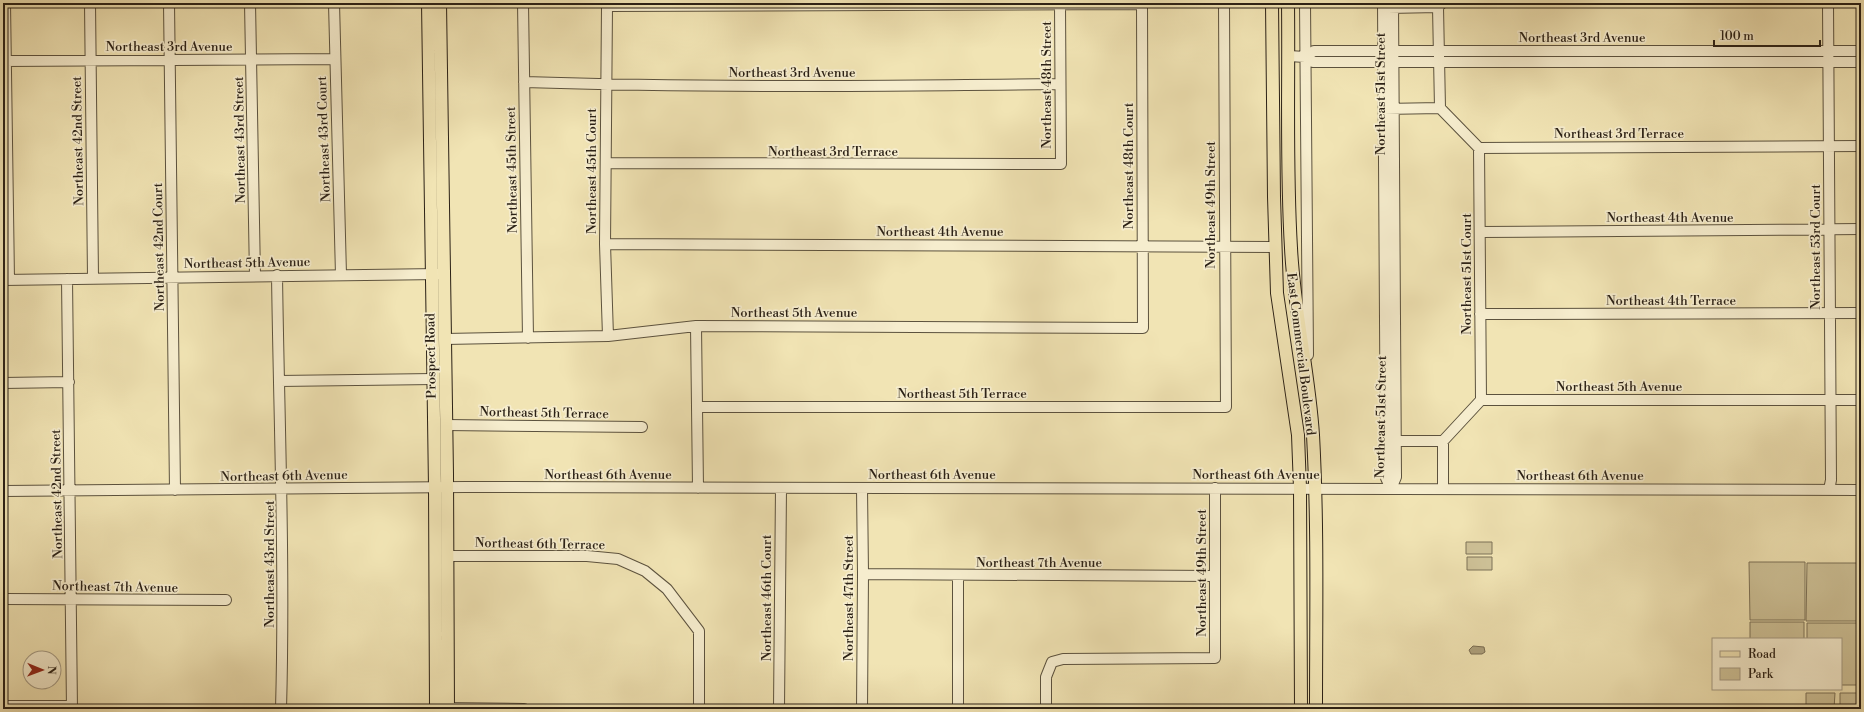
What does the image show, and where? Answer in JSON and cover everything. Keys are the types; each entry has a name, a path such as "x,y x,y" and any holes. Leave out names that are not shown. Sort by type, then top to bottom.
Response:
{"main road":[{"name":"Prospect Road","path":"428,3 435,59"},
{"name":"Prospect Road","path":"440,3 435,59 438,274 434,379 447,556 442,709"},
{"name":"East Commercial Boulevard","path":"1272,3 1277,293 1298,435 1300,488 1301,709"},
{"path":"1279,3 1280,44 1289,56"},
{"name":"East Commercial Boulevard","path":"1288,3 1290,238 1293,291 1308,390 1315,488 1316,709"},
{"path":"1273,61 1278,65 1282,74 1282,129 1289,139"},
{"path":"1274,167 1280,178 1281,230 1284,235 1290,238"},
{"path":"1275,246 1284,263 1288,308 1292,315 1297,316"},
{"name":"Prospect Road","path":"438,274 445,339 446,425 441,487 442,709"},
{"path":"1300,621 1306,636 1307,694 1316,709"}],"street":[{"path":"5,3 4,61 6,280"},
{"name":"Northeast 42nd Street","path":"90,3 93,278"},
{"name":"Northeast 42nd Court","path":"169,3 175,490"},
{"name":"Northeast 43rd Street","path":"250,3 255,276"},
{"name":"Northeast 43rd Court","path":"334,3 341,275"},
{"name":"Northeast 45th Street","path":"523,3 528,338"},
{"path":"1060,5 1142,3"},
{"name":"Northeast 48th Court","path":"1142,3 1143,328"},
{"name":"Northeast 49th Street","path":"1224,3 1224,246 1226,407"},
{"path":"1305,3 1308,390"},
{"name":"Northeast 53rd Court","path":"1828,3 1831,400 1831,480 1829,490"},
{"name":"Northeast 45th Court","path":"608,336 605,244 605,85 607,6 1060,5"},
{"name":"Northeast 48th Street","path":"1060,5 1060,164"},
{"path":"1388,5 1440,5 1440,108 1479,148"},
{"name":"Northeast 51st Street","path":"1388,5 1389,109 1384,245 1391,441 1396,478 1392,488"},
{"name":"Northeast 3rd Avenue","path":"1305,57 1314,51 1861,51"},
{"path":"1631,51 1631,62"},
{"path":"1771,51 1771,62"},
{"name":"Northeast 3rd Avenue","path":"1289,56 1305,57 1314,62 1861,62"},
{"name":"Northeast 3rd Avenue","path":"4,61 335,59"},
{"name":"Northeast 3rd Avenue","path":"524,82 605,85 855,86 1060,84"},
{"path":"1389,109 1440,108"},
{"name":"Northeast 51st Street","path":"1389,109 1395,245 1391,441"},
{"name":"Northeast 3rd Terrace","path":"1479,148 1861,146"},
{"name":"Northeast 51st Court","path":"1479,148 1481,400"},
{"name":"Northeast 3rd Terrace","path":"606,164 1060,164"},
{"name":"Northeast 4th Avenue","path":"1480,232 1861,229"},
{"path":"1290,238 1307,239"},
{"name":"Northeast 4th Avenue","path":"605,244 1275,246"},
{"path":"1384,245 1395,245"},
{"name":"Northeast 5th Avenue","path":"6,280 277,275 438,274"},
{"name":"Northeast 43rd Street","path":"277,275 282,489 283,624 281,709"},
{"name":"Northeast 42nd Street","path":"67,279 72,708"},
{"name":"Northeast 4th Terrace","path":"1480,314 1861,313"},
{"path":"696,326 698,488"},
{"name":"Northeast 5th Avenue","path":"445,339 608,336 696,326 1143,328"},
{"path":"279,381 434,379"},
{"path":"3,384 68,382"},
{"path":"1443,489 1443,441 1481,400"},
{"name":"Northeast 5th Avenue","path":"1481,400 1861,400"},
{"name":"Northeast 5th Terrace","path":"698,407 1226,407"},
{"name":"Northeast 5th Terrace","path":"446,425 642,427"},
{"path":"1391,441 1443,441"},
{"name":"Northeast 6th Avenue","path":"3,492 441,487 1861,490"},
{"name":"Northeast 46th Court","path":"779,709 781,488"},
{"name":"Northeast 47th Street","path":"862,488 862,709"},
{"name":"Northeast 49th Street","path":"1046,709 1046,678 1052,662 1063,659 1215,658 1215,488"},
{"name":"Northeast 6th Terrace","path":"447,556 587,556 618,559 644,570 667,589 699,631 699,709"},
{"name":"Northeast 7th Avenue","path":"863,574 958,576 1214,576"},
{"path":"958,576 958,709"},
{"name":"Northeast 7th Avenue","path":"3,599 71,598 169,601 226,600"},
{"path":"3,706 72,708"},
{"path":"442,709 524,709"}],"green space":[{"path":"1466,542 1492,542 1492,554 1466,554"},
{"path":"1467,557 1492,557 1492,570 1467,570"},
{"path":"1749,562 1805,562 1805,620 1750,620"},
{"path":"1807,563 1859,563 1858,621 1806,621"},
{"path":"1750,622 1804,622 1804,638 1750,638"},
{"path":"1807,623 1859,623 1860,685 1842,685 1842,638 1807,638"},
{"path":"1806,693 1835,693 1834,709 1806,709"},
{"path":"1840,693 1861,693 1861,709 1840,709"}],"shaded area":[{"path":"1473,646 1484,647 1485,652 1482,654 1471,654 1469,650"}]}
